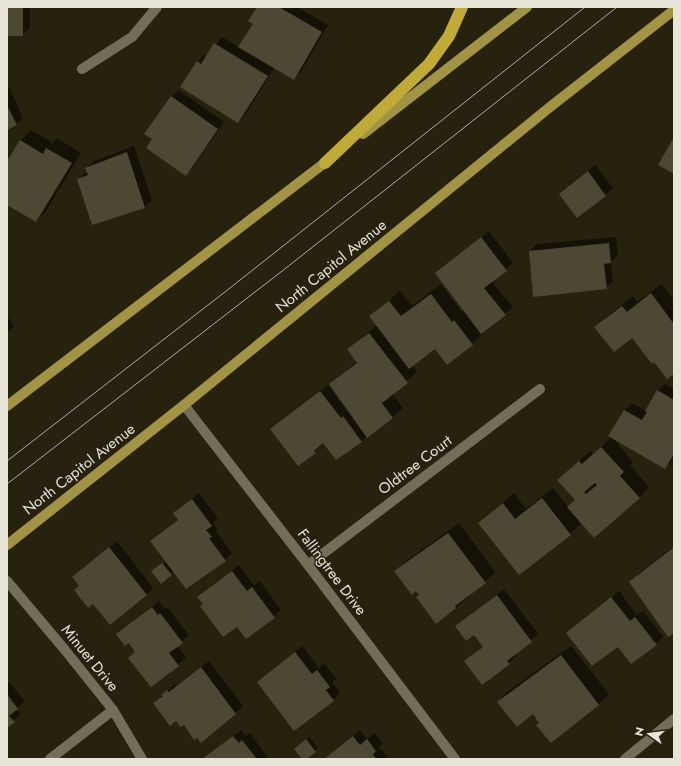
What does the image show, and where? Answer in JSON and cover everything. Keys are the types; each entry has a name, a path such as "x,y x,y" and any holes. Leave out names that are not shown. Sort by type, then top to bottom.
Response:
{"highway":[{"path":"325,163 429,64 449,36 462,7"}],"main road":[{"path":"7,406 527,7"},
{"name":"North Capitol Avenue","path":"7,545 184,405 550,107 674,10"}],"street":[{"path":"82,69 132,37 157,7"},
{"name":"Oldtree Court","path":"308,565 540,389"},
{"name":"Fallingtree Drive","path":"184,405 308,565 455,759"},
{"name":"Minuet Drive","path":"7,581 113,710 142,759"},
{"path":"50,759 113,710"},
{"path":"625,759 674,719"}],"building":[{"path":"7,7 23,7 23,36 7,36"},
{"path":"257,7 279,7 322,32 294,80 238,47 253,24 248,21"},
{"path":"214,43 268,76 238,123 180,87 197,61 201,64"},
{"path":"171,96 218,129 186,176 146,148 152,139 144,134"},
{"path":"7,105 17,125 7,130"},
{"path":"674,137 674,174 658,165"},
{"path":"20,140 43,154 46,148 72,163 36,222 7,205 7,161"},
{"path":"127,152 145,208 92,225 77,179 88,175 85,168"},
{"path":"588,171 606,196 577,218 559,194"},
{"path":"481,237 507,271 484,288 506,315 481,334 435,273"},
{"path":"609,243 611,263 604,264 607,289 533,297 529,251"},
{"path":"651,293 674,324 674,374 667,379 654,362 652,364 632,338 614,352 594,327 622,306 627,312"},
{"path":"431,294 452,322 454,320 473,345 447,365 435,349 409,369 369,316 389,301 401,316"},
{"path":"369,333 408,383 382,403 393,418 367,438 329,384 357,363 347,349"},
{"path":"657,390 674,400 674,454 665,469 608,436 624,410 642,420 647,412 645,411"},
{"path":"320,391 341,418 343,416 362,442 336,460 323,443 314,451 316,453 298,466 270,429"},
{"path":"601,447 624,472 620,476 640,498 594,538 567,507 575,500 557,480 579,461 582,464","holes":["595,483 597,485 586,494 584,492"]},
{"path":"542,498 571,535 519,575 478,523 503,503 515,519"},
{"path":"192,499 212,526 206,530 212,537 209,538 226,561 186,589 150,541 178,520 173,513"},
{"path":"448,533 486,583 455,606 456,608 436,624 416,597 419,595 416,591 412,595 394,571"},
{"path":"109,547 147,595 110,625 93,604 88,608 74,590 79,586 72,577"},
{"path":"674,547 674,633 668,637 629,582"},
{"path":"162,563 172,575 161,584 151,571"},
{"path":"232,571 247,591 252,587 275,618 246,639 237,627 223,637 200,606 203,604 197,597"},
{"path":"497,595 532,642 507,661 510,664 482,685 464,661 483,647 474,635 466,641 455,626"},
{"path":"611,597 630,621 635,617 657,645 631,664 618,647 592,666 566,633"},
{"path":"152,607 158,615 160,613 183,643 169,653 179,666 151,687 128,658 135,652 129,643 125,646 116,634"},
{"path":"295,652 312,674 317,670 330,687 326,690 334,701 294,731 257,682"},
{"path":"561,655 599,705 551,743 536,725 539,723 533,714 517,727 497,702"},
{"path":"201,667 236,714 201,743 197,738 194,740 184,725 180,727 176,721 170,726 153,703 163,696 161,695 167,690 169,692"},
{"path":"7,694 18,709 9,716 15,722 7,728"},
{"path":"233,736 239,743 242,740 257,759 202,759"},
{"path":"353,736 360,745 367,739 376,751 373,754 376,759 324,759"},
{"path":"306,739 316,752 307,759 302,759 294,749"}],"tram line":[{"path":"7,461 230,288 585,7"},
{"path":"7,484 286,268 617,7"}]}
